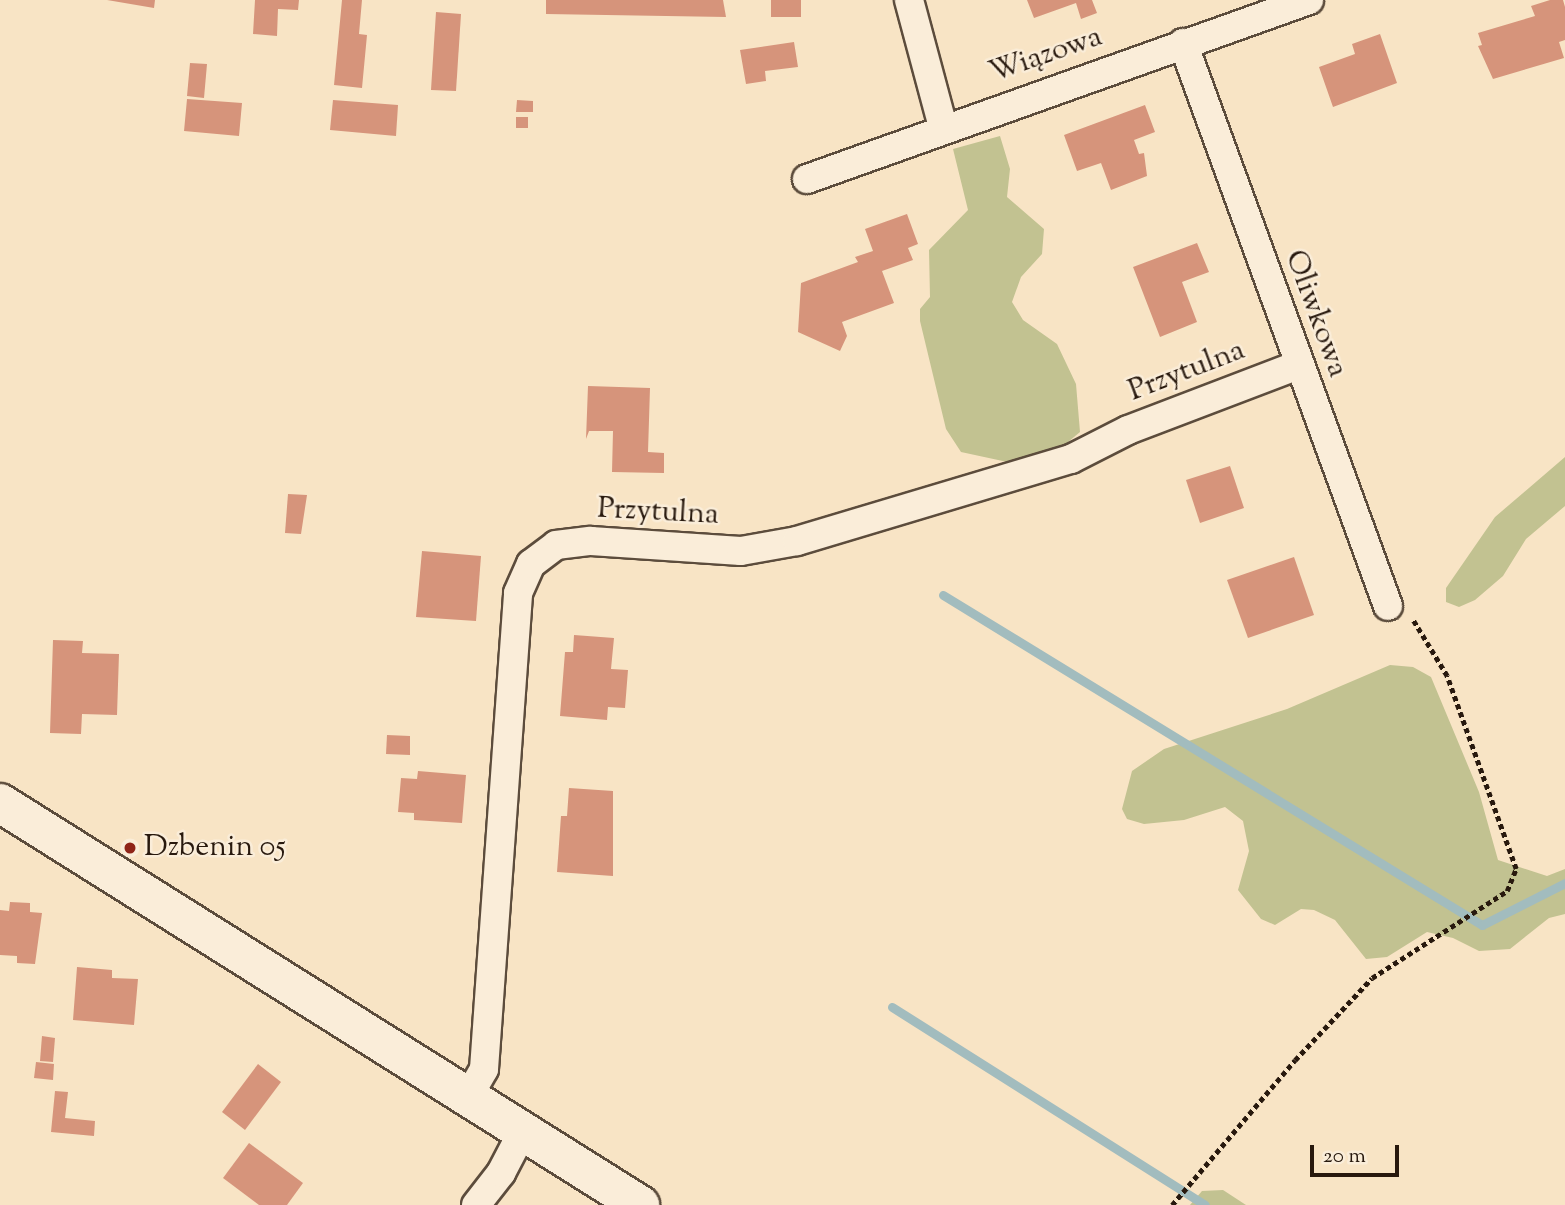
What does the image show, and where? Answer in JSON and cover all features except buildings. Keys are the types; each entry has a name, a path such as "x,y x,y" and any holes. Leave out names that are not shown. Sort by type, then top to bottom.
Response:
{"street":[{"path":"909,0 943,127"},
{"name":"Wiązowa","path":"807,179 943,127 1309,0"},
{"name":"Oliwkowa","path":"1183,43 1298,365 1388,606"},
{"name":"Przytulna","path":"468,1097 484,1069 518,593 531,564 556,545 591,541 741,551 797,541 1071,459 1128,430 1298,365"},
{"path":"0,803 640,1205"},
{"path":"476,1205 501,1173 523,1131"}],"path":[{"path":"1172,1205 1295,1060 1372,978 1507,891 1516,869 1447,676 1414,620 1388,606"}],"green space":[{"path":"1000,136 1010,169 1007,197 1044,229 1042,254 1021,277 1012,302 1023,320 1057,344 1076,384 1080,432 1056,452 1012,463 961,452 946,429 920,321 920,309 930,297 929,250 968,210 953,149"},
{"path":"1565,457 1565,506 1526,539 1503,576 1475,600 1459,607 1446,602 1446,588 1495,517"},
{"path":"1390,665 1413,667 1431,677 1479,792 1498,860 1547,876 1565,869 1565,914 1549,918 1510,949 1479,951 1453,938 1427,932 1387,957 1366,959 1335,920 1314,910 1301,909 1275,925 1261,919 1238,890 1249,851 1243,821 1225,807 1184,820 1144,824 1127,819 1122,809 1132,771 1164,749 1287,709"},
{"path":"1223,1190 1246,1205 1190,1205 1202,1191"}],"waterway":[{"path":"943,595 1482,925 1565,883"},
{"path":"892,1007 1205,1205"}],"place":[{"name":"Dzbenin 05","path":"130,848"}]}
